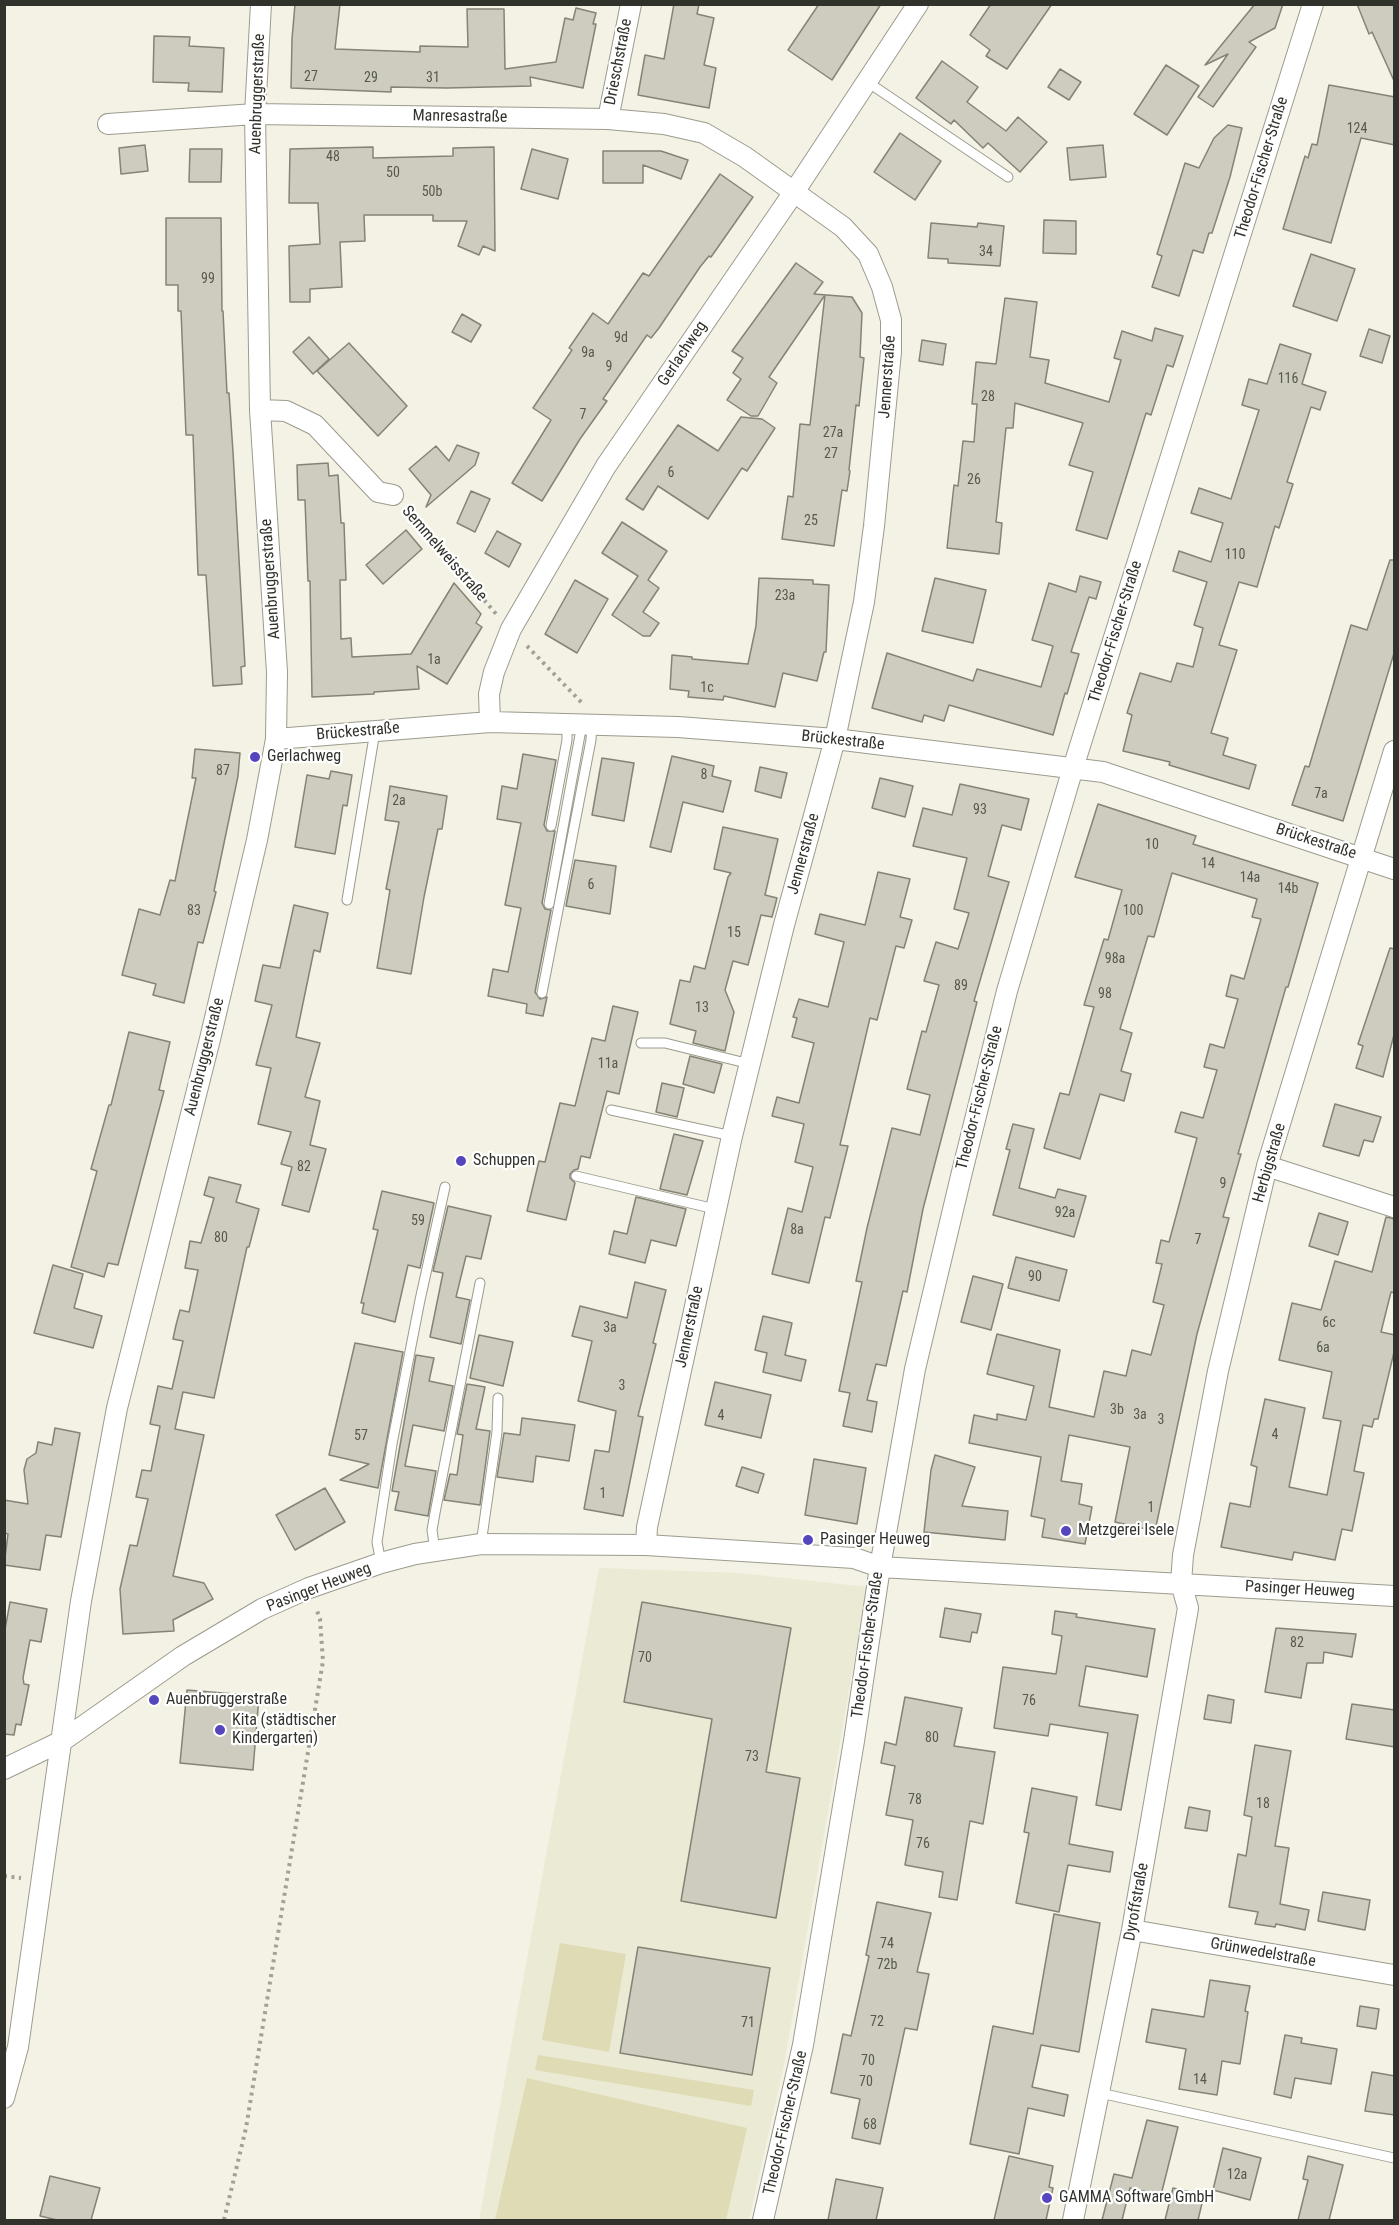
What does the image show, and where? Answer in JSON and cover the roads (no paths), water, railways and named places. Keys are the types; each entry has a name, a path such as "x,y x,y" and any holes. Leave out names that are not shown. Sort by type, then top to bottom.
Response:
{"street":[{"name":"Auenbruggerstraße","path":"4,2098 8,2066 21,2024 88,1557 117,1408 210,1039 257,840 276,739 277,672 260,410 255,114 261,4"},
{"name":"Drieschstraße","path":"608,119 631,4"},
{"name":"Gerlachweg","path":"490,722 491,683 511,629 606,466 794,192 918,4"},
{"name":"Theodor-Fischer-Straße","path":"763,2220 804,2045 880,1567 915,1369 962,1172 1007,991 1073,768 1313,4"},
{"name":"Manresastraße","path":"108,124 255,114 608,119 664,124 704,133 745,157 794,192"},
{"name":"Jennerstraße","path":"646,1545 647,1527 732,1136 784,925 835,739 864,602 874,526 891,352 891,320 882,286 868,254 843,227 794,192"},
{"name":"Semmelweisstraße","path":"260,410 286,411 315,425 378,492 393,495"},
{"name":"Brückestraße","path":"276,739 490,722 586,724 835,739 1103,772 1395,869"},
{"name":"Herbigstraße","path":"1181,1583 1183,1555 1218,1371 1267,1166 1395,751"},
{"path":"1267,1166 1395,1207"},
{"name":"Pasinger Heuweg","path":"4,1769 62,1741 183,1656 262,1609 309,1588 381,1563 481,1544 646,1545 854,1558 880,1567 1395,1596"},
{"name":"Dyroffstraße","path":"1073,2220 1132,1930 1188,1608 1181,1583"},
{"name":"Grünwedelstraße","path":"1132,1930 1395,1975"}],"lane":[{"path":"866,81 1008,177"},
{"path":"551,826 567,740 586,724"},
{"path":"549,904 586,724"},
{"path":"542,993 591,740 586,724"},
{"path":"347,900 375,731"},
{"path":"641,1043 665,1043 750,1064"},
{"path":"611,1110 732,1136"},
{"path":"576,1176 716,1209"},
{"path":"381,1563 377,1542 392,1444 445,1187"},
{"path":"435,1551 432,1530 480,1283"},
{"path":"481,1544 497,1432 498,1398"},
{"path":"1100,2093 1395,2158"}],"place":[{"name":"Gerlachweg","path":"255,757"},
{"name":"Schuppen","path":"461,1161"},
{"name":"Metzgerei Isele","path":"1066,1531"},
{"name":"Pasinger Heuweg","path":"808,1540"},
{"name":"Auenbruggerstraße","path":"154,1700"},
{"name":"Kita (städtischer Kindergarten)","path":"220,1730"},
{"name":"GAMMA Software GmbH","path":"1047,2198"}]}
